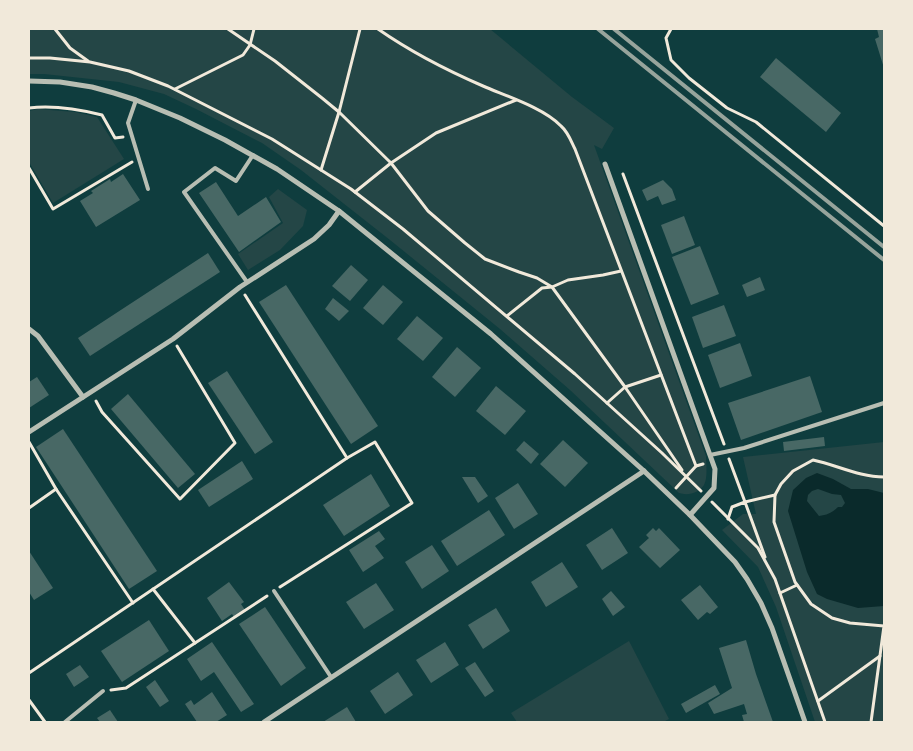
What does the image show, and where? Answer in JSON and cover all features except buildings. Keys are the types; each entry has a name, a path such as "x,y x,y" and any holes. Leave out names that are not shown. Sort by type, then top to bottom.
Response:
{"street":[{"path":"29,81 60,82 92,87 136,100 180,118 253,155 339,211 491,334 644,471 735,562 761,603 772,628 805,722"},
{"path":"605,164 715,469 714,488 690,515"},
{"path":"29,432 173,339 240,286 314,239 329,225 339,211"},
{"path":"29,329 38,336 82,398"},
{"path":"264,722 644,471"}],"lane":[{"path":"136,100 128,123 148,189"},
{"path":"247,282 184,192 215,168 236,181 253,155"},
{"path":"711,458 884,403"},
{"path":"274,591 331,677"},
{"path":"65,722 103,691"}],"path":[{"path":"55,29 70,48 90,62"},
{"path":"228,29 339,112 391,164 428,211 465,243 485,258 512,270 537,278 552,287 686,477"},
{"path":"175,89 243,55 250,44 254,29"},
{"path":"321,170 339,112 360,29"},
{"path":"378,29 402,46 447,70 516,100 550,117 562,126 570,137 696,466"},
{"path":"671,29 666,38 671,60 689,78 728,108 756,122 884,226"},
{"path":"355,192 436,133 516,100"},
{"path":"29,108 84,110 102,115 115,138 132,136"},
{"path":"29,168 53,209 138,158"},
{"path":"623,174 724,445"},
{"path":"507,316 542,288 552,287 568,280 621,271"},
{"path":"240,286 347,458"},
{"path":"92,391 102,412 180,499 236,443 173,339"},
{"path":"608,403 624,388 661,375"},
{"path":"29,442 56,489 133,603"},
{"path":"29,673 347,458 375,442 412,503 126,688 103,691"},
{"path":"669,495 696,466 711,458 728,455 768,565"},
{"path":"871,722 884,626 850,623 832,618 810,604 795,582 774,522 775,495 781,484 793,471 813,460 829,463 853,472 884,477"},
{"path":"29,508 56,489"},
{"path":"728,518 732,507 775,495"},
{"path":"780,592 797,585"},
{"path":"153,589 195,643"},
{"path":"818,701 880,656"},
{"path":"29,700 45,722"}],"shaded area":[{"path":"29,29 490,29 572,97 614,128 602,149 594,145 706,456 704,485 693,493 679,493 570,390 500,329 301,170 262,143 164,94 119,82 29,74"},
{"path":"38,109 75,112 97,117 124,159 53,203 29,162 29,111"},
{"path":"278,189 307,210 303,226 280,250 248,270 238,254 283,223 269,197"},
{"path":"884,442 884,722 815,722 776,607 758,567 722,530 743,514 756,514 743,457"},
{"path":"817,473 851,489 868,489 884,493 884,606 858,608 827,599 817,594 807,572 788,511 793,490 806,478","holes":["818,489 841,495 845,503 842,507 838,507 824,515 819,516 807,501 808,495"]},
{"path":"629,641 669,719 663,722 517,722 511,713"}],"railway":[{"path":"598,29 884,260"},
{"path":"614,29 884,247"}]}
